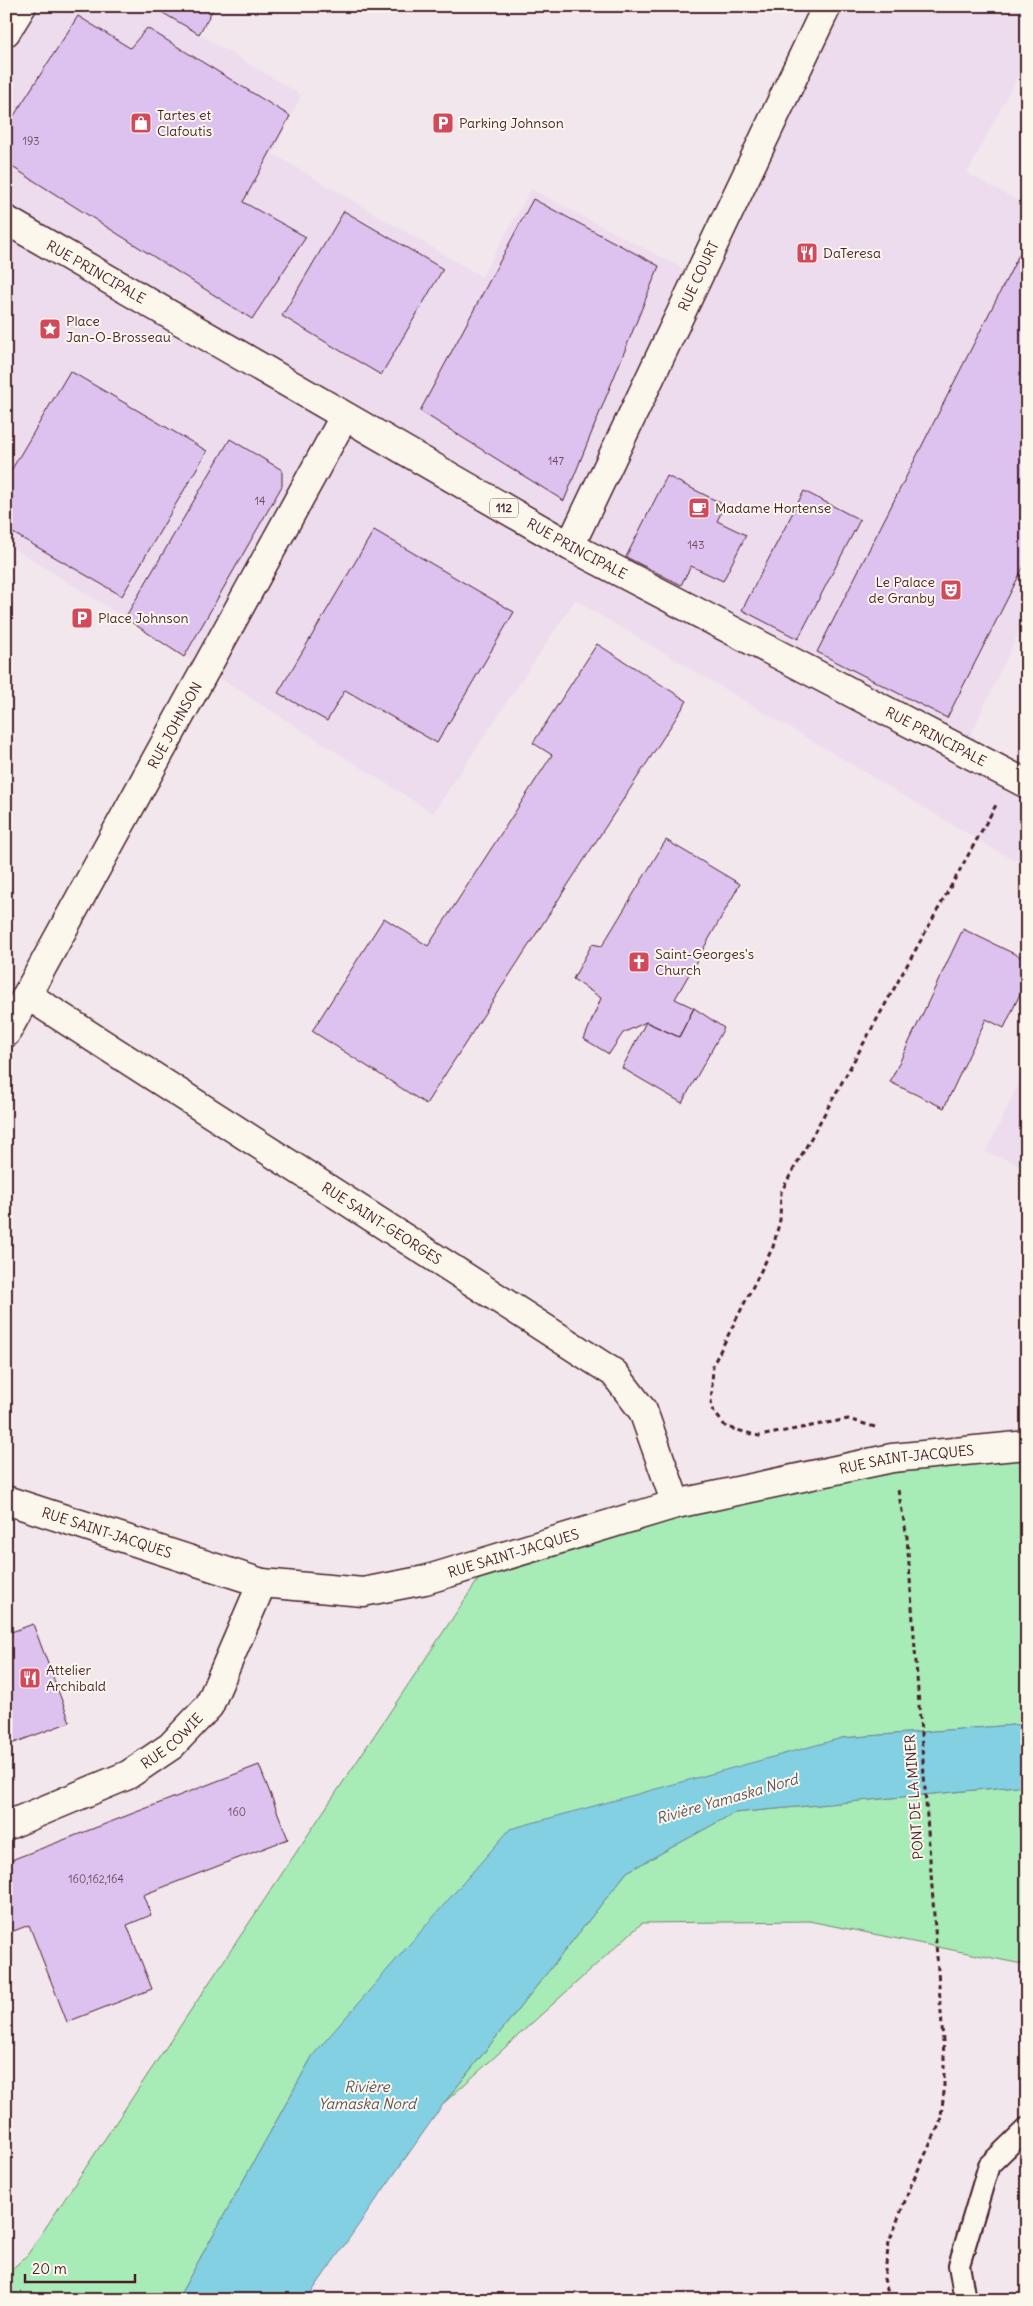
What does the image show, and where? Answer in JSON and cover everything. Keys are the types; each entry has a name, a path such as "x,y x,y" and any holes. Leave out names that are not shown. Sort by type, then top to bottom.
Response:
{"street":[{"path":"6,32 22,6"},
{"name":"RUE COURT","path":"570,546 827,6"},
{"name":"RUE PRINCIPALE","path":"6,220 570,546 1020,780"},
{"name":"RUE JOHNSON","path":"6,1033 344,417"},
{"name":"RUE SAINT-GEORGES","path":"27,995 614,1373 643,1411 676,1504"},
{"name":"RUE SAINT-JACQUES","path":"6,1500 262,1583 363,1592 425,1580 676,1504 892,1458 1027,1445"},
{"name":"RUE COWIE","path":"6,1826 128,1775 171,1746 209,1706 262,1583"}],"lane":[{"path":"965,2300 959,2266 989,2164 1027,2128"}],"path":[{"name":"PONT DE LA MINER","path":"890,2300 884,2279 889,2242 912,2183 940,2123 944,2092 944,2054 907,1537 892,1458 889,1431 848,1419 800,1426 759,1436 726,1426 711,1408 713,1364 773,1247 780,1220 781,1192 1020,780"}],"shaded area":[{"path":"6,6 151,6 301,95 273,154 482,277 531,189 689,272 812,6 1027,6 1027,58 967,173 1027,206 1027,615 970,736 1027,768 1027,865 999,852 575,600 433,813 6,543"},
{"path":"1027,1067 1027,1167 986,1152"}],"green space":[{"path":"1027,1449 1027,1724 842,1738 313,2055 177,2300 6,2300 6,2275 28,2254 486,1568 676,1504"},
{"path":"1027,1785 1027,1965 809,1921 642,1923 444,2103 627,1872 734,1813"}],"water":[{"name":"Rivière Yamaska Nord","path":"1027,1724 1027,1785 734,1813 627,1872 444,2103 306,2300 177,2300 313,2055 510,1829 842,1738"}],"building":[{"path":"151,6 215,6 199,34"},
{"path":"78,16 130,48 147,28 290,116 243,202 306,237 252,319 6,163 6,128"},
{"path":"533,199 659,266 564,501 420,411"},
{"path":"344,211 443,269 381,375 282,316"},
{"path":"1027,239 1027,560 947,718 817,652"},
{"path":"70,371 207,451 122,596 6,529 6,479"},
{"path":"230,439 282,470 282,486 184,657 125,618"},
{"path":"667,476 725,505 717,521 746,535 723,581 691,566 681,585 626,557"},
{"path":"804,491 860,520 798,639 742,610"},
{"path":"374,530 514,612 437,743 345,690 327,721 278,693"},
{"path":"597,644 687,701 426,1104 312,1031 384,918 428,946 552,755 533,743"},
{"name":"Saint-Georges's Church","path":"666,840 740,884 675,999 694,1008 679,1037 646,1022 623,1033 609,1054 584,1039 601,998 573,979 592,944 602,946"},
{"path":"963,929 1027,960 1027,979 1004,1028 986,1019 944,1108 890,1082"},
{"path":"694,1008 724,1028 682,1103 622,1068 646,1022 679,1037"},
{"name":"Attelier Archibald","path":"33,1624 70,1722 6,1746 6,1634"},
{"path":"259,1765 288,1839 143,1895 151,1915 127,1925 152,1989 67,2022 29,1925 6,1934 6,1862"}],"place":[{"name":"Tartes et Clafoutis","path":"141,123"},
{"name":"Parking Johnson","path":"443,123"},
{"name":"DaTeresa","path":"807,253"},
{"name":"Place Jan-O-Brosseau","path":"50,329"},
{"name":"Madame Hortense","path":"699,508"},
{"name":"Le Palace de Granby","path":"951,590"},
{"name":"Place Johnson","path":"82,618"},
{"name":"Saint-Georges's Church","path":"639,962"},
{"name":"Attelier Archibald","path":"30,1678"}]}
